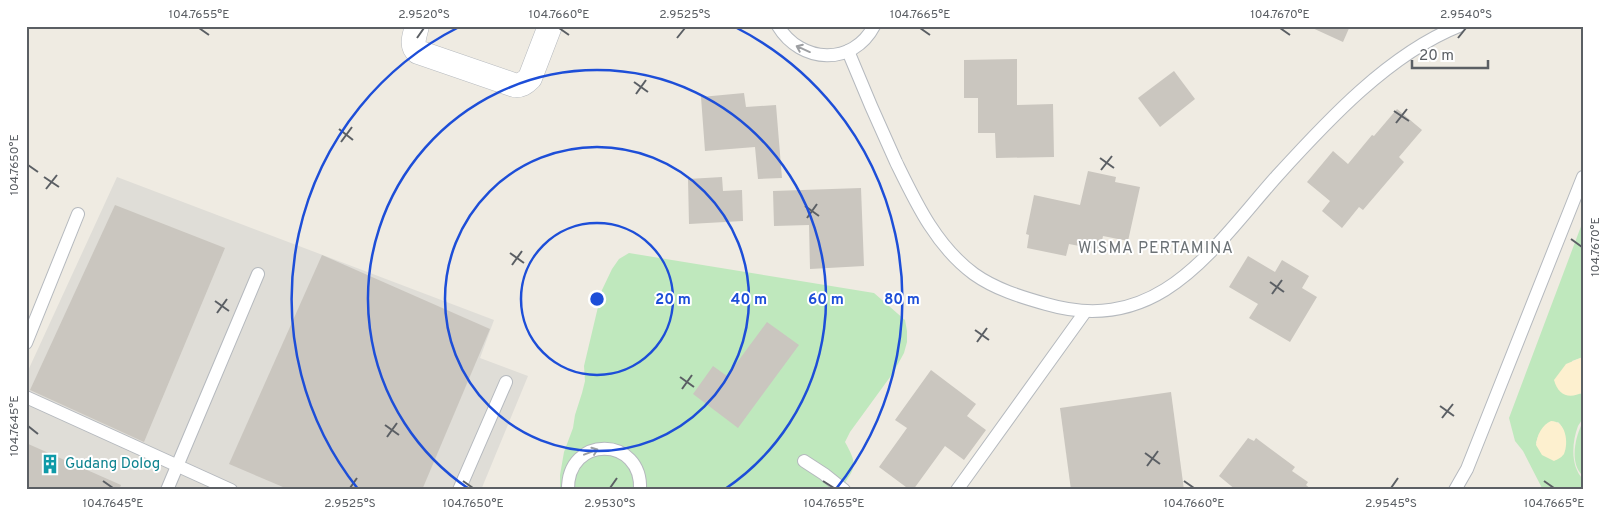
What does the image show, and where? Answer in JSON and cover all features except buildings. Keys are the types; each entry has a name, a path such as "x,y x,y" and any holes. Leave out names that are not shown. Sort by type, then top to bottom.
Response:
{"street":[{"path":"417,26 413,46 418,52 518,86 530,78 550,26"}],"lane":[{"path":"778,26 793,44 803,50 825,55 837,55 858,46 874,26"},
{"path":"848,51 875,116 917,205 935,233 954,255 974,274 995,286 1026,299 1058,308 1085,312 1127,308 1143,302 1188,274 1207,257 1278,175 1359,93 1397,60 1437,35 1458,26"},
{"path":"1455,490 1467,469 1583,177"},
{"path":"26,343 78,214"},
{"path":"168,490 258,274"},
{"path":"957,490 1085,312"},
{"path":"459,490 506,382"},
{"path":"26,396 231,490"},
{"path":"568,490 569,474 577,460 592,450 608,448 616,450 630,460 639,474 643,489"},
{"path":"804,460 844,490"}],"shaded area":[{"path":"117,177 494,320 480,358 528,376 481,490 26,490 26,375"}],"green space":[{"path":"1583,221 1583,357 1572,361 1580,394 1583,392 1583,413 1576,432 1573,454 1576,467 1583,479 1583,490 1543,490 1523,451 1515,441 1509,418","holes":["1558,422 1561,425 1565,439 1561,457 1536,443 1539,434"]},
{"path":"629,253 874,293 905,320 907,342 904,353 893,373 850,432 845,442 854,462 852,471 840,490 560,490 560,475 564,452 573,428 585,381 584,366 602,290 619,259"},
{"path":"1583,422 1583,476 1576,464 1575,450"}],"sand":[{"path":"1583,357 1583,392 1573,396 1565,395 1558,389 1554,380 1566,364"},
{"path":"1551,421 1560,425 1566,439 1564,454 1554,461 1542,455 1536,445 1540,431"}],"place":[{"name":"Gudang Dolog","path":"50,464"}],"district":[{"name":"WISMA PERTAMINA","path":"1156,249"}]}
